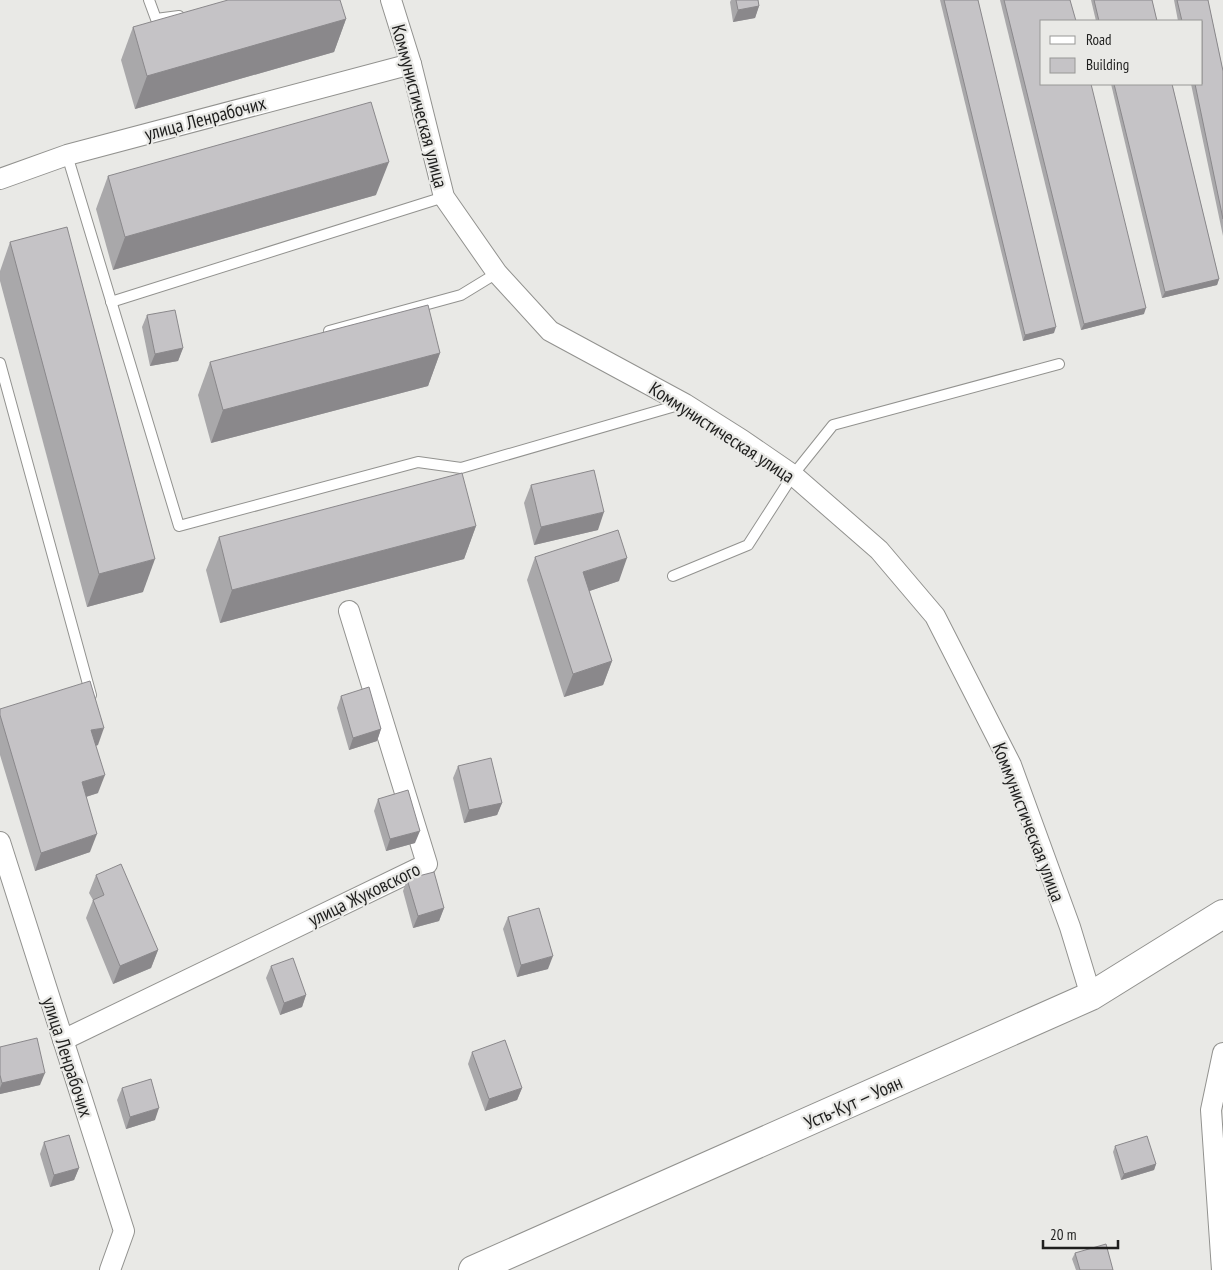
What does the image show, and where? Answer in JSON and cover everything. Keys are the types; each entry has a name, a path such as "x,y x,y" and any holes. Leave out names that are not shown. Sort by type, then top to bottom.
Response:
{"main road":[{"name":"Усть-Кут — Уоян","path":"473,1270 1091,996 1223,914"}],"street":[{"name":"Коммунистическая улица","path":"391,0 411,64 444,197 497,273 550,331 685,404 742,440 792,475 879,550 935,616 1011,764 1070,927 1091,996"},
{"name":"улица Ленрабочих","path":"0,179 67,155 411,64"},
{"name":"улица Жуковского","path":"63,1040 427,864 349,611"},
{"name":"улица Ленрабочих","path":"0,842 124,1231 110,1270"},
{"path":"1222,1270 1211,1110 1223,1053"}],"lane":[{"path":"149,0 156,19 185,15"},
{"path":"67,155 179,526 418,462 461,468 685,404"},
{"path":"111,302 444,197"},
{"path":"318,334 461,295 497,273"},
{"path":"0,363 94,705"},
{"path":"672,576 748,545 792,475 832,425 1059,364"}],"building":[{"path":"228,0 340,0 346,19 147,76 133,27"},
{"path":"736,0 758,0 759,6 738,10"},
{"path":"944,0 978,0 1056,327 1025,335"},
{"path":"1004,0 1070,0 1076,20 1040,20 1040,85 1091,85 1146,308 1084,324"},
{"path":"1094,0 1152,0 1157,20 1099,20"},
{"path":"1177,0 1208,0 1223,71 1223,219 1195,85 1203,85 1203,20 1182,20"},
{"path":"1114,85 1172,85 1219,279 1165,292"},
{"path":"371,102 389,162 125,237 108,176"},
{"path":"67,227 155,559 99,574 10,242"},
{"path":"428,305 440,353 223,410 210,362"},
{"path":"175,310 183,348 155,354 147,315"},
{"path":"594,470 604,512 541,527 531,485"},
{"path":"462,473 476,526 232,590 219,537"},
{"path":"618,530 627,558 583,572 612,661 573,674 535,557"},
{"path":"90,681 104,728 91,730 105,775 82,782 97,834 41,853 0,715 0,709"},
{"path":"369,687 381,729 353,738 341,696"},
{"path":"491,758 502,803 469,810 458,766"},
{"path":"408,790 420,831 390,839 378,799"},
{"path":"121,864 158,950 120,966 93,900 104,895 96,875"},
{"path":"434,872 444,908 418,916 407,879"},
{"path":"539,908 553,956 521,965 508,917"},
{"path":"293,958 306,995 284,1003 271,966"},
{"path":"37,1038 45,1073 2,1083 0,1075 0,1047"},
{"path":"505,1040 522,1088 489,1099 472,1052"},
{"path":"151,1079 159,1108 130,1117 122,1088"},
{"path":"69,1135 79,1168 54,1175 44,1142"},
{"path":"1147,1136 1156,1164 1124,1174 1115,1146"},
{"path":"1106,1244 1113,1270 1080,1270 1075,1253"}]}
